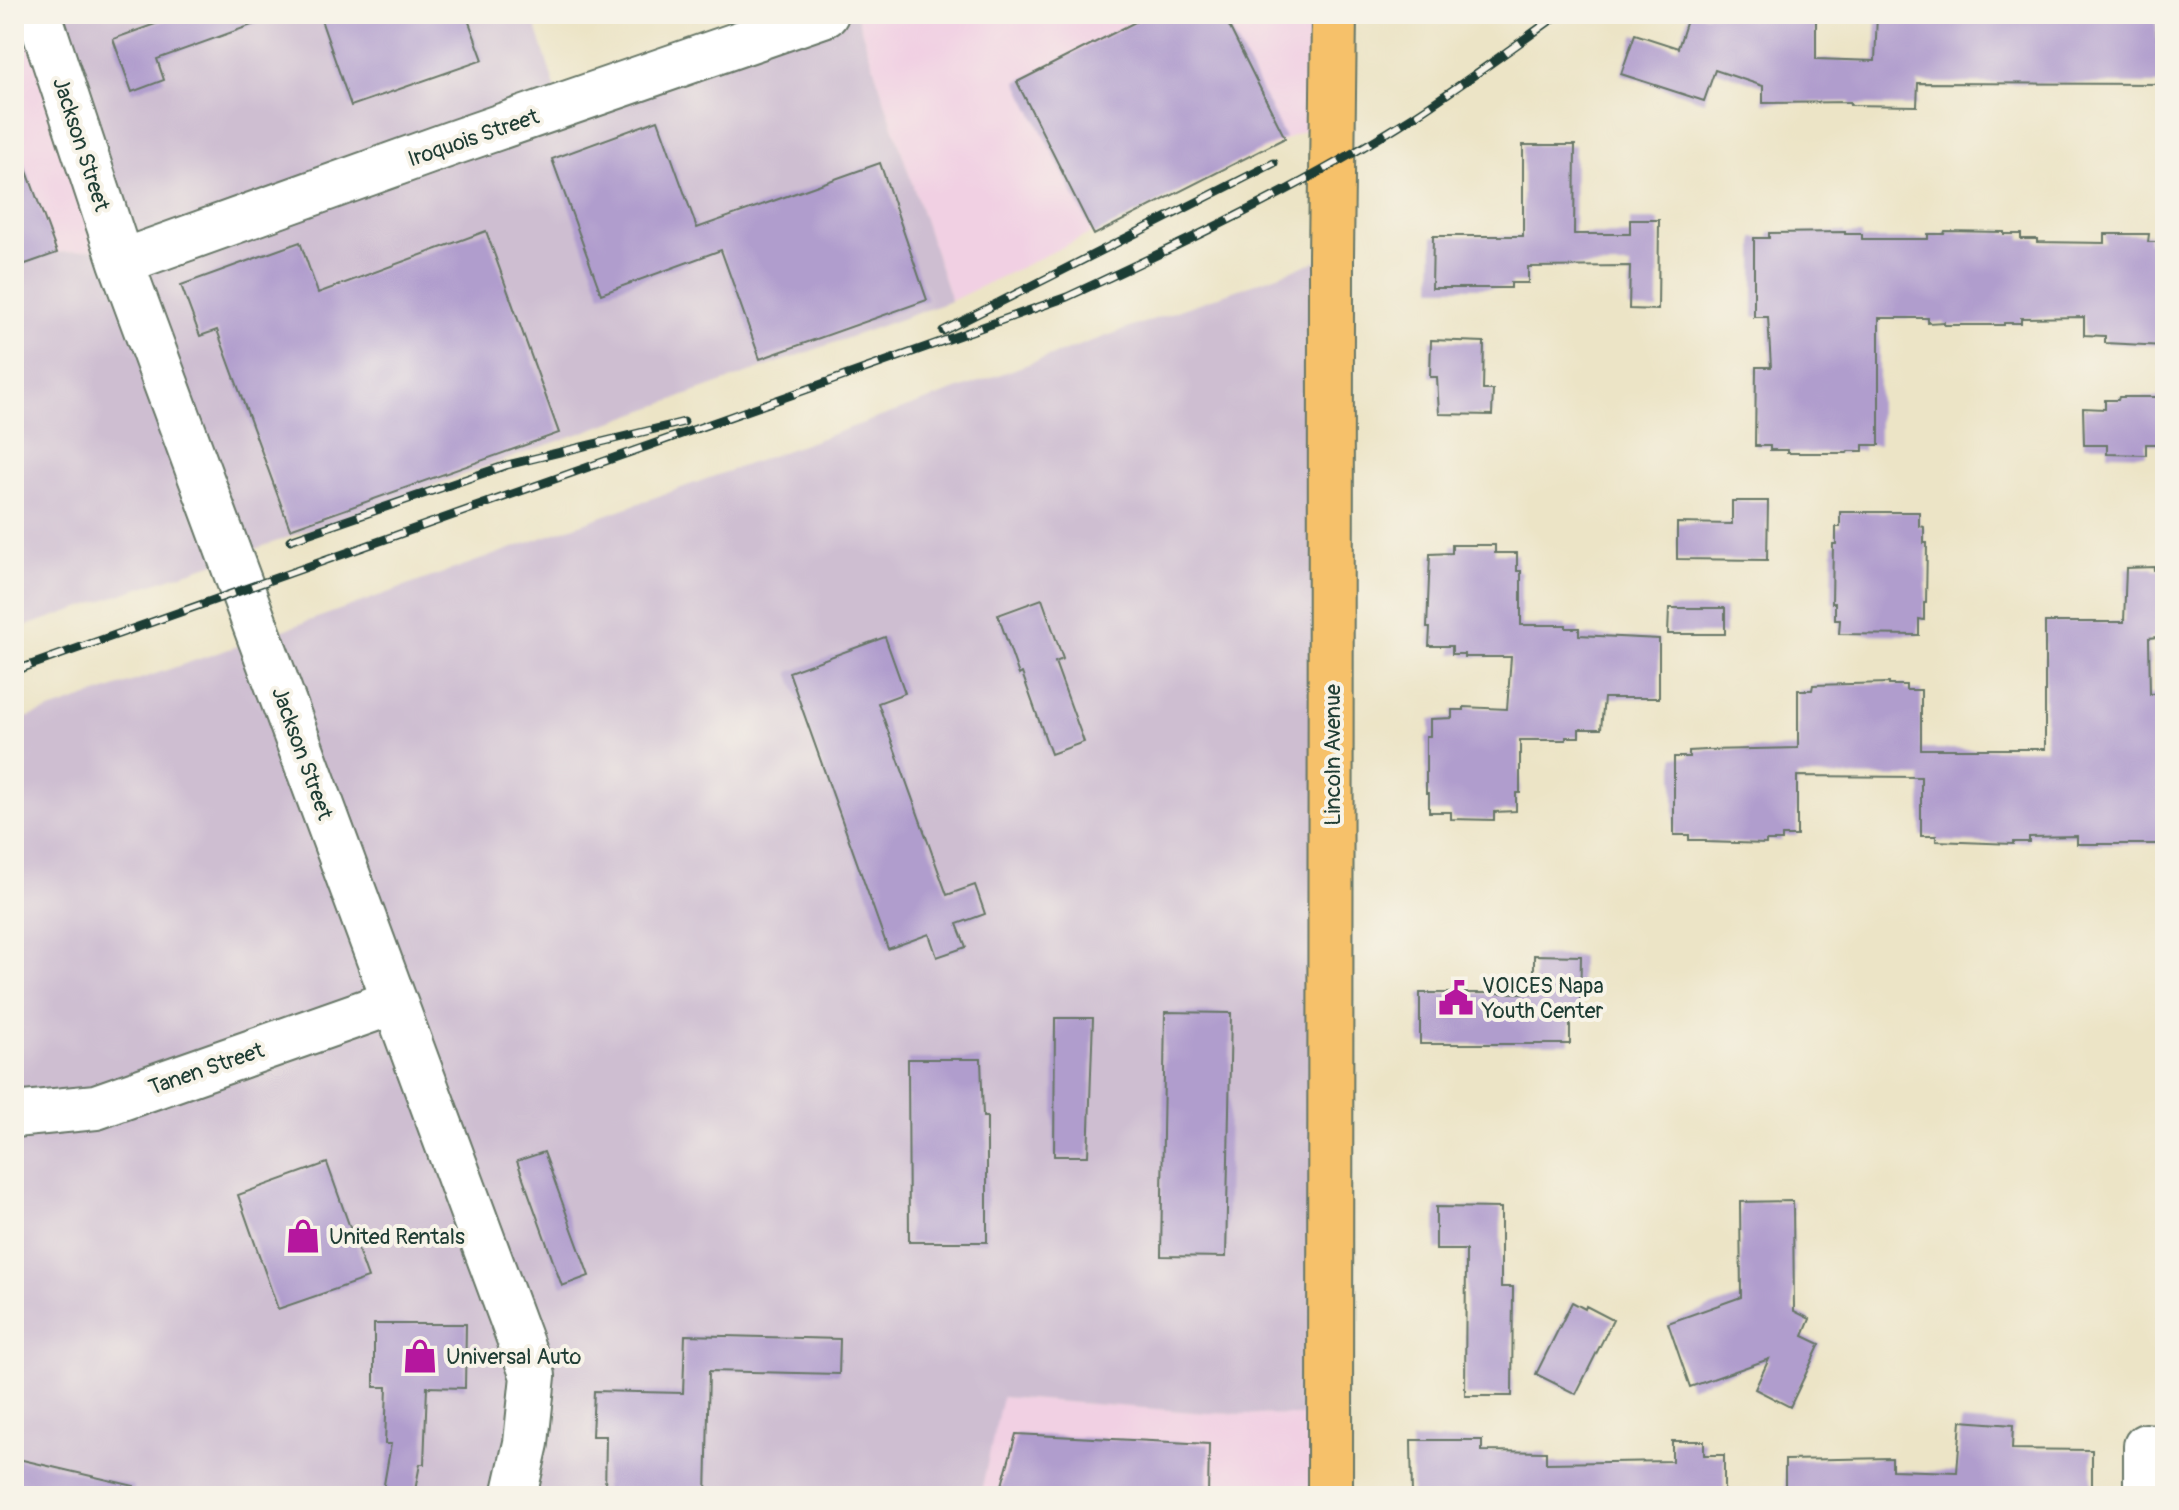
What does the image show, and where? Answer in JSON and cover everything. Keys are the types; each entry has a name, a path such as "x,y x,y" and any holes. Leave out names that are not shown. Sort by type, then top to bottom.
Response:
{"main road":[{"name":"Lincoln Avenue","path":"1330,1496 1334,14"}],"street":[{"name":"Jackson Street","path":"39,14 121,262 533,1376 526,1443 514,1496"},
{"name":"Iroquois Street","path":"121,262 826,14"},
{"name":"Tanen Street","path":"14,1115 96,1107 394,1002"},
{"path":"2146,1446 2146,1496"}],"shaded area":[{"path":"14,14 39,14 116,247 57,253 14,268"},
{"path":"39,14 532,14 561,106 826,14 856,14 951,301 230,558 14,630 14,268 57,253 115,247"},
{"path":"856,14 1334,14 1334,116 951,301"},
{"path":"1331,256 1329,1416 1208,1413 1002,1397 980,1496 14,1496 14,722 261,638"},
{"path":"1001,1397 1208,1413 1329,1416 1330,1496 980,1496"}],"building":[{"path":"183,14 274,14 274,17 157,59 164,80 132,92 113,39"},
{"path":"319,14 466,14 483,60 351,106"},
{"path":"1151,14 1223,14 1285,138 1094,235 1017,82"},
{"path":"1689,14 1816,15 1816,59 1875,61 1877,15 1961,18 1961,14 2156,14 2157,41 2165,41 2165,84 1918,83 1917,106 1850,105 1850,102 1763,103 1763,86 1715,70 1704,101 1621,74 1635,34 1678,48"},
{"path":"658,120 697,228 880,163 927,300 760,359 721,250 601,294 552,159"},
{"path":"17,144 57,253 14,268 14,145"},
{"path":"1523,145 1575,145 1574,234 1630,234 1630,220 1659,220 1658,310 1629,309 1630,266 1528,267 1528,283 1511,283 1511,288 1432,288 1433,236 1523,236"},
{"path":"486,231 559,433 290,529 217,330 200,336 181,285 300,242 318,293"},
{"path":"1945,231 2021,234 2021,239 2037,239 2037,242 2105,243 2105,234 2149,234 2148,242 2165,242 2165,346 2105,343 2105,336 2084,335 2084,317 2021,318 2021,323 2004,325 1944,325 1944,322 1928,323 1928,318 1879,318 1879,445 1863,445 1863,451 1847,453 1787,453 1787,450 1770,450 1770,446 1755,446 1756,367 1771,367 1768,317 1754,317 1754,238 1769,238 1769,233 1845,232 1862,234 1862,239 1928,239 1928,234 1944,234"},
{"path":"1431,340 1484,342 1483,390 1493,390 1492,415 1439,414 1437,377 1430,377"},
{"path":"2119,397 2165,397 2165,444 2146,444 2146,455 2107,454 2107,445 2084,445 2083,408 2105,409 2105,400 2118,400"},
{"path":"1732,501 1768,501 1767,560 1677,559 1677,523 1732,524"},
{"path":"1840,512 1919,512 1919,526 1924,527 1924,543 1927,543 1926,603 1924,620 1919,619 1919,635 1839,634 1840,620 1835,620 1835,603 1832,603 1833,544 1836,544 1836,527 1840,527"},
{"path":"1452,545 1495,545 1495,553 1517,553 1517,571 1521,571 1521,625 1566,625 1566,628 1579,628 1579,635 1659,639 1659,698 1604,698 1601,729 1579,729 1579,737 1566,737 1566,740 1520,740 1520,793 1516,793 1516,811 1494,812 1494,820 1451,819 1451,812 1429,812 1429,793 1426,793 1426,736 1430,736 1430,719 1452,718 1452,710 1464,710 1464,707 1507,709 1511,657 1464,657 1464,654 1452,654 1452,646 1429,646 1430,554 1452,553"},
{"path":"2154,567 2154,570 2165,570 2165,636 2149,638 2150,694 2165,693 2165,781 2161,781 2158,844 2077,844 2077,836 2029,837 2029,842 2013,844 1936,841 1936,836 1921,836 1921,777 1797,776 1797,836 1782,836 1782,841 1766,841 1766,844 1706,842 1689,840 1689,835 1674,835 1674,757 1689,757 1689,751 1798,748 1798,690 1812,690 1813,685 1889,683 1906,685 1906,690 1921,690 1921,749 2045,749 2045,622 2124,622 2126,568"},
{"path":"1042,599 1063,659 1055,662 1084,742 1051,754 998,615"},
{"path":"1669,608 1725,608 1725,634 1668,634"},
{"path":"885,637 905,693 878,703 947,895 975,885 985,914 957,924 966,947 937,957 929,934 888,949 789,672"},
{"name":"VOICES Napa Youth Center","path":"1534,955 1581,956 1580,1012 1570,1011 1570,1044 1420,1044 1420,993 1534,993"},
{"path":"1165,1012 1231,1013 1226,1257 1161,1256"},
{"path":"1055,1018 1093,1018 1088,1156 1054,1156"},
{"path":"908,1059 981,1059 983,1117 987,1117 987,1242 909,1242"},
{"path":"544,1152 589,1276 562,1286 517,1161"},
{"name":"United Rentals","path":"327,1163 368,1278 278,1309 238,1195"},
{"path":"1793,1201 1794,1311 1810,1319 1803,1336 1820,1344 1790,1407 1755,1389 1769,1359 1690,1387 1668,1323 1741,1297 1740,1202"},
{"path":"1436,1207 1501,1208 1501,1287 1513,1287 1512,1396 1465,1396 1466,1250 1436,1250"},
{"path":"1572,1302 1613,1320 1576,1394 1536,1374"},
{"path":"374,1324 466,1324 465,1388 427,1387 424,1464 420,1464 414,1496 382,1496 391,1444 385,1444 387,1387 374,1387"},
{"path":"685,1335 840,1339 839,1374 709,1371 706,1496 605,1496 606,1436 592,1436 594,1391 683,1393"},
{"path":"1961,1421 2013,1425 2012,1449 2092,1450 2092,1496 1785,1496 1785,1460 1892,1458 1892,1470 1957,1472"},
{"path":"1016,1434 1209,1444 1208,1496 999,1496"},
{"path":"1411,1440 1482,1440 1482,1451 1546,1452 1546,1463 1672,1461 1672,1441 1704,1441 1704,1455 1724,1455 1724,1496 1412,1496"},
{"path":"14,1458 134,1486 133,1496 14,1496"}],"railway":[{"path":"14,671 1067,297 1287,190 1372,142 1432,104 1559,14"},
{"path":"943,331 1274,163"},
{"path":"290,540 507,465 684,422"}],"place":[{"name":"VOICES Napa Youth Center","path":"1456,998"},
{"name":"United Rentals","path":"303,1236"},
{"name":"Universal Auto","path":"420,1356"}]}
